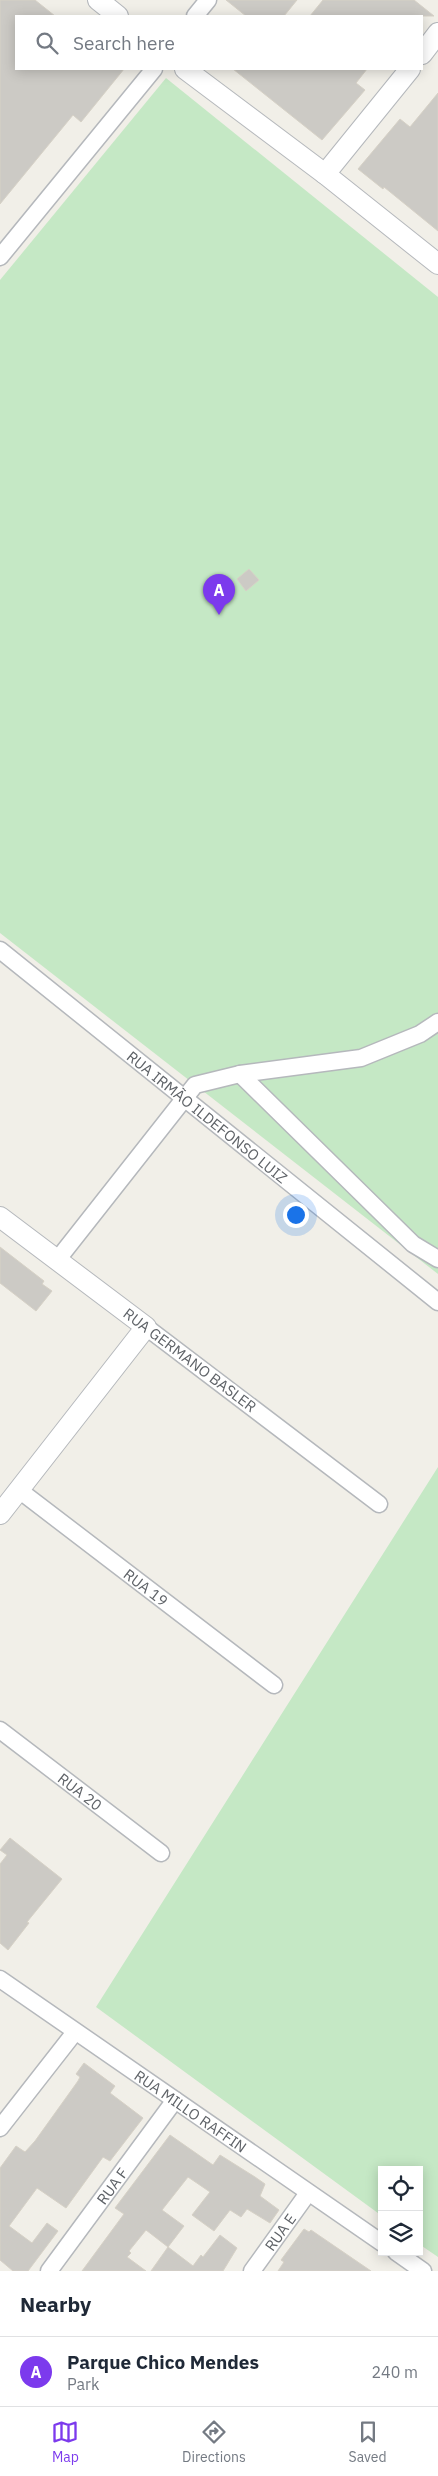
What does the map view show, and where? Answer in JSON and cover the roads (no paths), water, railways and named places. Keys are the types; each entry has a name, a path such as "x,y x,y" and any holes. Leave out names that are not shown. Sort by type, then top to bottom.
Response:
{"street":[{"path":"98,0 117,15"},
{"path":"196,15 208,0"},
{"path":"423,53 438,33"},
{"path":"0,257 153,70"},
{"path":"186,70 325,174 438,264"},
{"path":"325,174 409,70"},
{"name":"RUA IRMÃO ILDEFONSO LUIZ","path":"0,950 186,1097 438,1302"},
{"path":"58,1259 195,1085 240,1074 362,1058 420,1034 438,1022"},
{"path":"240,1074 413,1244 438,1260"},
{"name":"RUA GERMANO BASLER","path":"0,1217 58,1259 378,1504"},
{"path":"0,1514 146,1327"},
{"name":"RUA 19","path":"20,1490 274,1684"},
{"name":"RUA 20","path":"0,1730 162,1853"},
{"name":"RUA MILLO RAFFIN","path":"0,1978 75,2032 378,2240"},
{"path":"0,2128 75,2032"},
{"name":"RUA F","path":"49,2271 174,2100"},
{"name":"RUA E","path":"252,2271 308,2193"},
{"path":"402,2256 423,2271"}],"place":[{"name":"Parque Chico Mendes","path":"219,615"}]}
